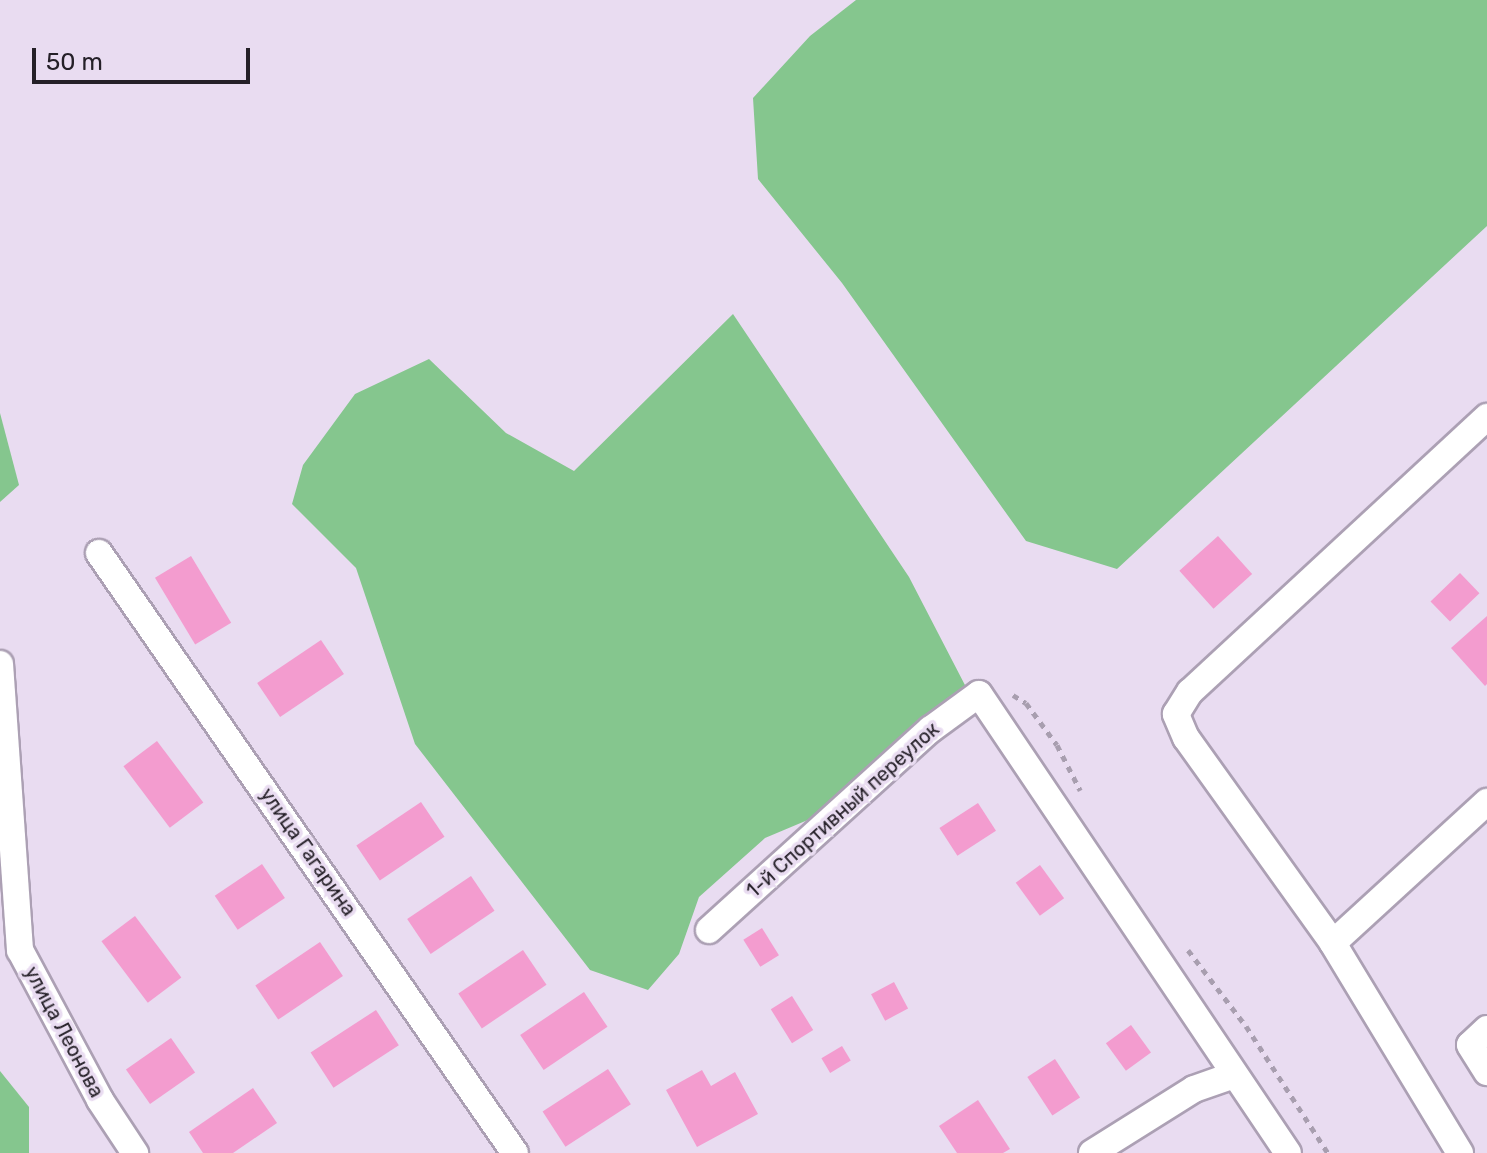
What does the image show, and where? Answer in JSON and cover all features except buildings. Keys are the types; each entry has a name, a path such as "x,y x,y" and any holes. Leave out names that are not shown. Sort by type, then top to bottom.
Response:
{"street":[{"path":"1460,1153 1333,943 1186,738 1176,714 1190,692 1487,417"},
{"name":"улица Гагарина","path":"99,553 515,1153"},
{"name":"улица Леонова","path":"0,664 20,950 100,1100 135,1153"},
{"name":"1-й Спортивный переулок","path":"709,930 931,729 979,694 1234,1075"},
{"path":"1333,943 1487,802"},
{"path":"1487,1029 1470,1045 1487,1072"},
{"path":"1092,1153 1194,1089 1234,1075 1288,1153"}],"green space":[{"path":"856,0 1487,0 1487,226 1117,569 1026,541 842,283 758,179 753,98 810,36"},
{"path":"733,314 909,577 967,689 822,814 765,838 699,897 679,954 648,990 590,970 415,744 356,568 292,504 303,465 355,394 429,359 506,433 574,471"},
{"path":"0,413 19,485 0,502"},
{"path":"0,1071 29,1107 29,1153 0,1153"}]}
